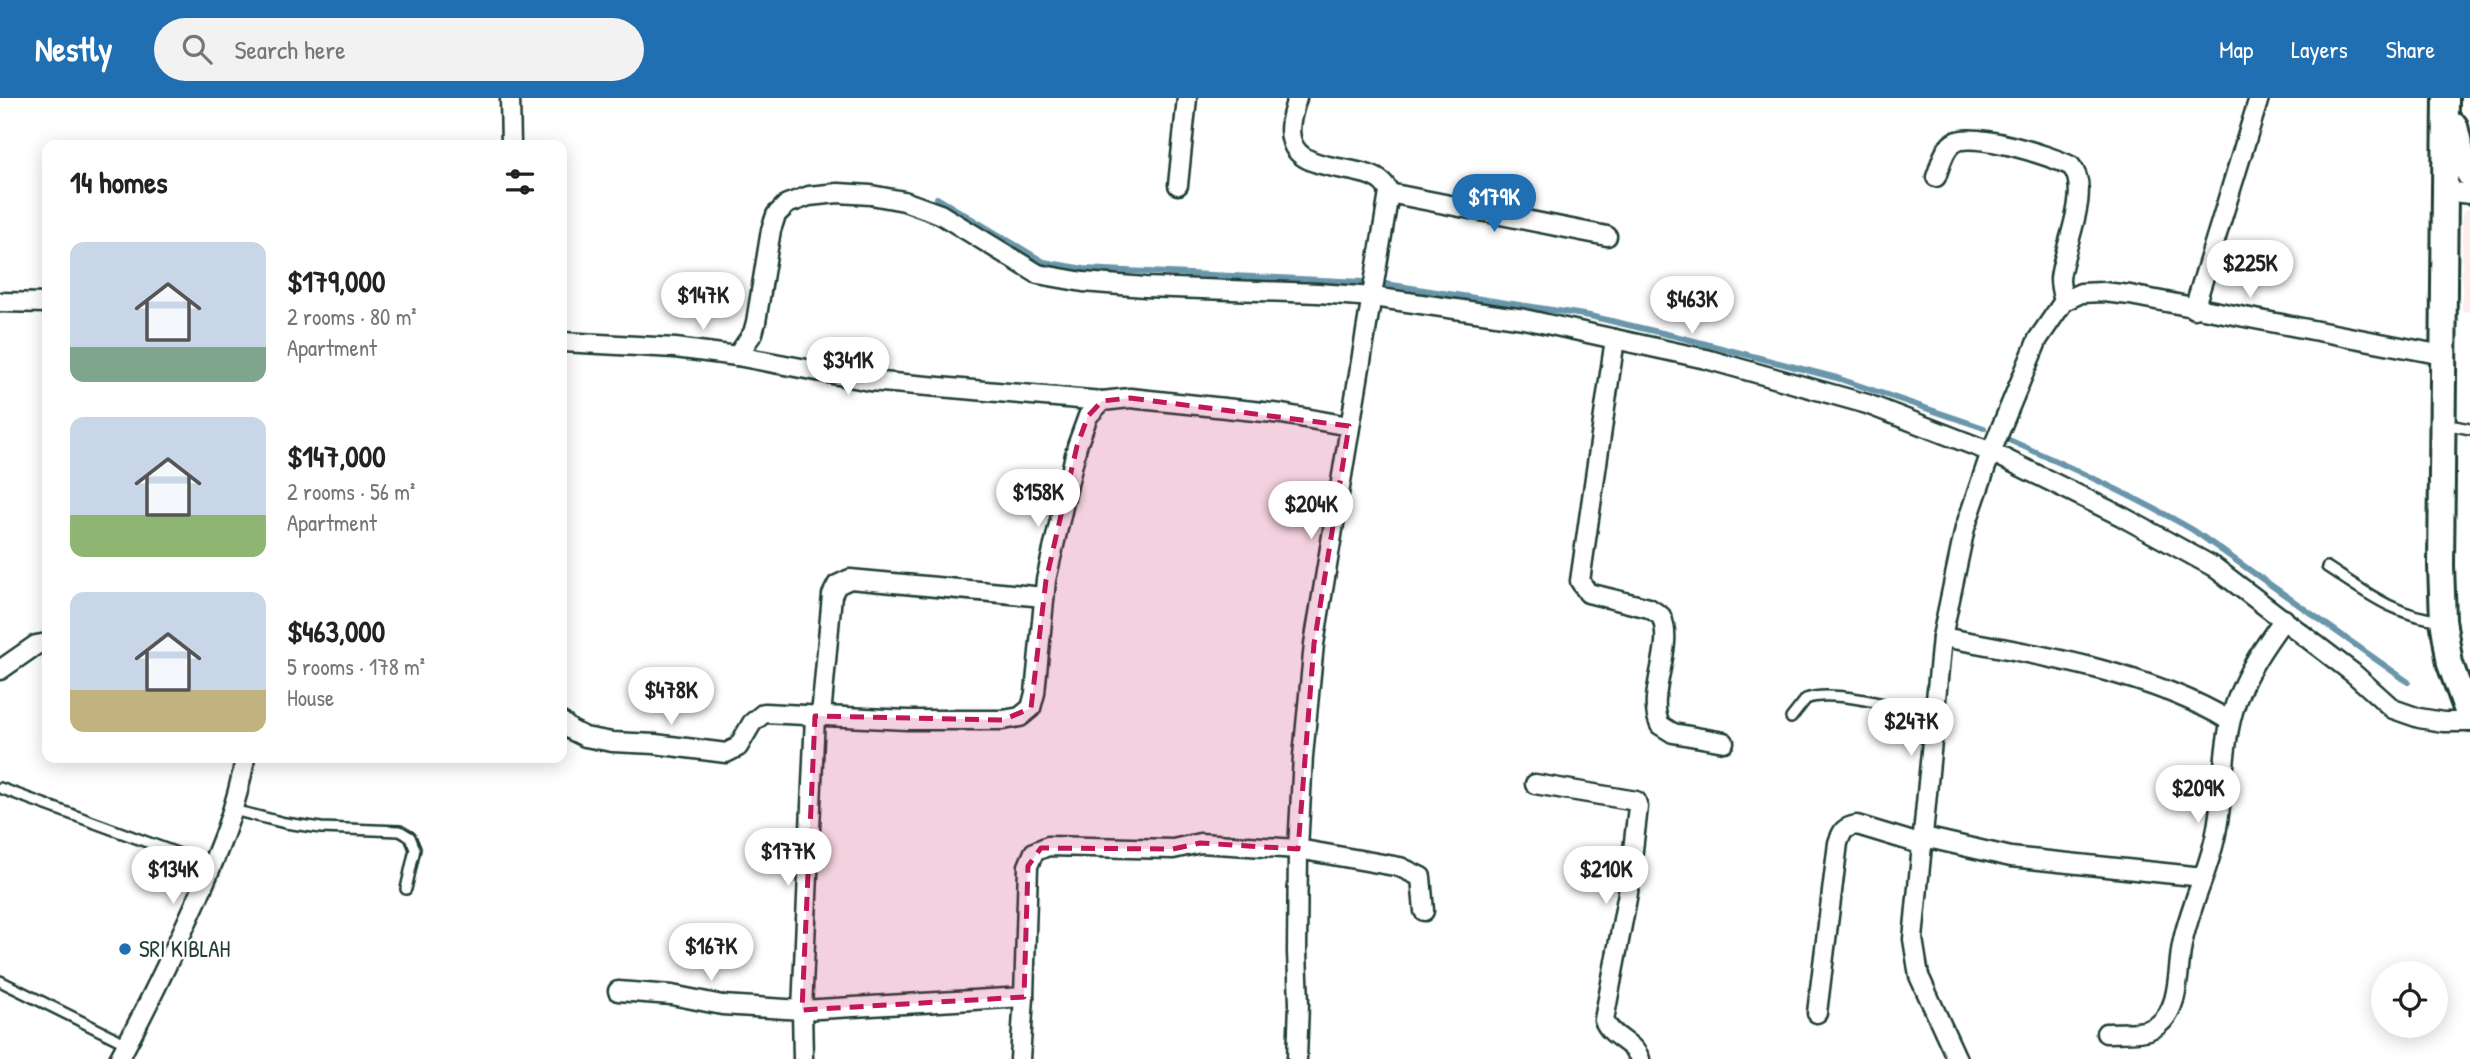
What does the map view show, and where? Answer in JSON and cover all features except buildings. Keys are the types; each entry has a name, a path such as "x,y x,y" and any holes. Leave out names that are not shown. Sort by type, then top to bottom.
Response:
{"main road":[{"path":"2448,98 2461,155 2470,175"},
{"path":"2448,98 2444,191 2441,566 2443,620 2450,664 2470,721"}],"street":[{"path":"510,98 511,140"},
{"path":"1178,186 1187,98"},
{"path":"1297,98 1290,133 1292,144 1299,153 1309,160 1377,178 1387,187 1389,193 1314,643 1303,756 1298,849 1297,1059"},
{"path":"2194,309 2259,98"},
{"path":"1936,177 1949,146 1961,139 1993,142 2071,166 2076,171 2079,185 2074,226 2060,279 2064,301"},
{"path":"2444,191 2470,194"},
{"path":"737,356 753,333 776,215 788,204 809,196 838,193 904,201 940,214 1038,274 1083,282 1145,287 1373,297 1524,319 1706,359 1867,404 1991,452 2120,516 2214,567 2353,673 2393,709 2419,718 2443,722 2470,721"},
{"path":"1389,193 1607,236"},
{"path":"1957,1059 1919,976 1913,939 1942,637 1965,528 1991,452 2038,340 2064,301 2081,293 2103,292 2443,355"},
{"path":"0,302 42,303"},
{"path":"1615,339 1580,580 1588,593 1649,608 1661,616 1665,630 1656,711 1660,725 1673,733 1724,742"},
{"path":"567,342 675,348 737,356 870,381 1102,401 1130,398 1282,414 1349,426"},
{"path":"567,726 585,737 726,754 738,747 752,723 764,713 907,720 1003,720 1020,717 1031,708 1035,693 1045,580 1077,446 1088,416 1102,401"},
{"path":"803,1059 802,1010 818,716 832,595 837,585 850,579 1044,597"},
{"path":"2106,1033 2148,1030 2159,1024 2173,1002 2182,944 2215,839 2230,721 2257,655 2284,620"},
{"path":"1942,637 2023,652 2093,669 2166,691 2210,708 2230,721"},
{"path":"0,670 36,645 42,644"},
{"path":"123,1051 159,986 212,866 233,810 244,763"},
{"path":"1535,784 1636,801 1638,807 1628,893 1604,1020 1608,1030 1631,1047 1640,1059"},
{"path":"1817,1013 1838,844 1842,831 1848,827 1857,825 1923,841 2011,857 2203,877"},
{"path":"1020,1059 1028,866 1034,852 1041,848 1173,849 1200,844 1298,849 1401,867 1421,877 1424,911"},
{"path":"618,991 672,995 722,1004 802,1010 1024,997"}],"lane":[{"path":"2442,423 2470,429"},
{"path":"2327,567 2401,612 2421,618 2443,620"},
{"path":"1791,718 1805,699 1820,696 1875,702 1934,716"},
{"path":"0,788 212,866"},
{"path":"233,810 285,823 321,828 400,831 410,837 415,849 406,889"},
{"path":"0,981 123,1051"}],"highlighted area":[{"path":"1130,398 1349,426 1314,644 1298,849 1200,843 1173,849 1041,848 1028,866 1024,997 802,1010 815,716 1003,720 1031,708 1046,580 1077,446 1088,416 1102,401"}],"shaded area":[{"path":"2470,208 2470,312 2462,311 2462,212"}],"waterway":[{"path":"937,198 1044,262 1084,269 1363,282"},
{"path":"1386,284 1590,316 1679,337 1837,378 1984,428"},
{"path":"2009,440 2125,494 2193,530 2408,682"}],"place":[{"name":"SRI KIBLAH","path":"125,949"}]}
